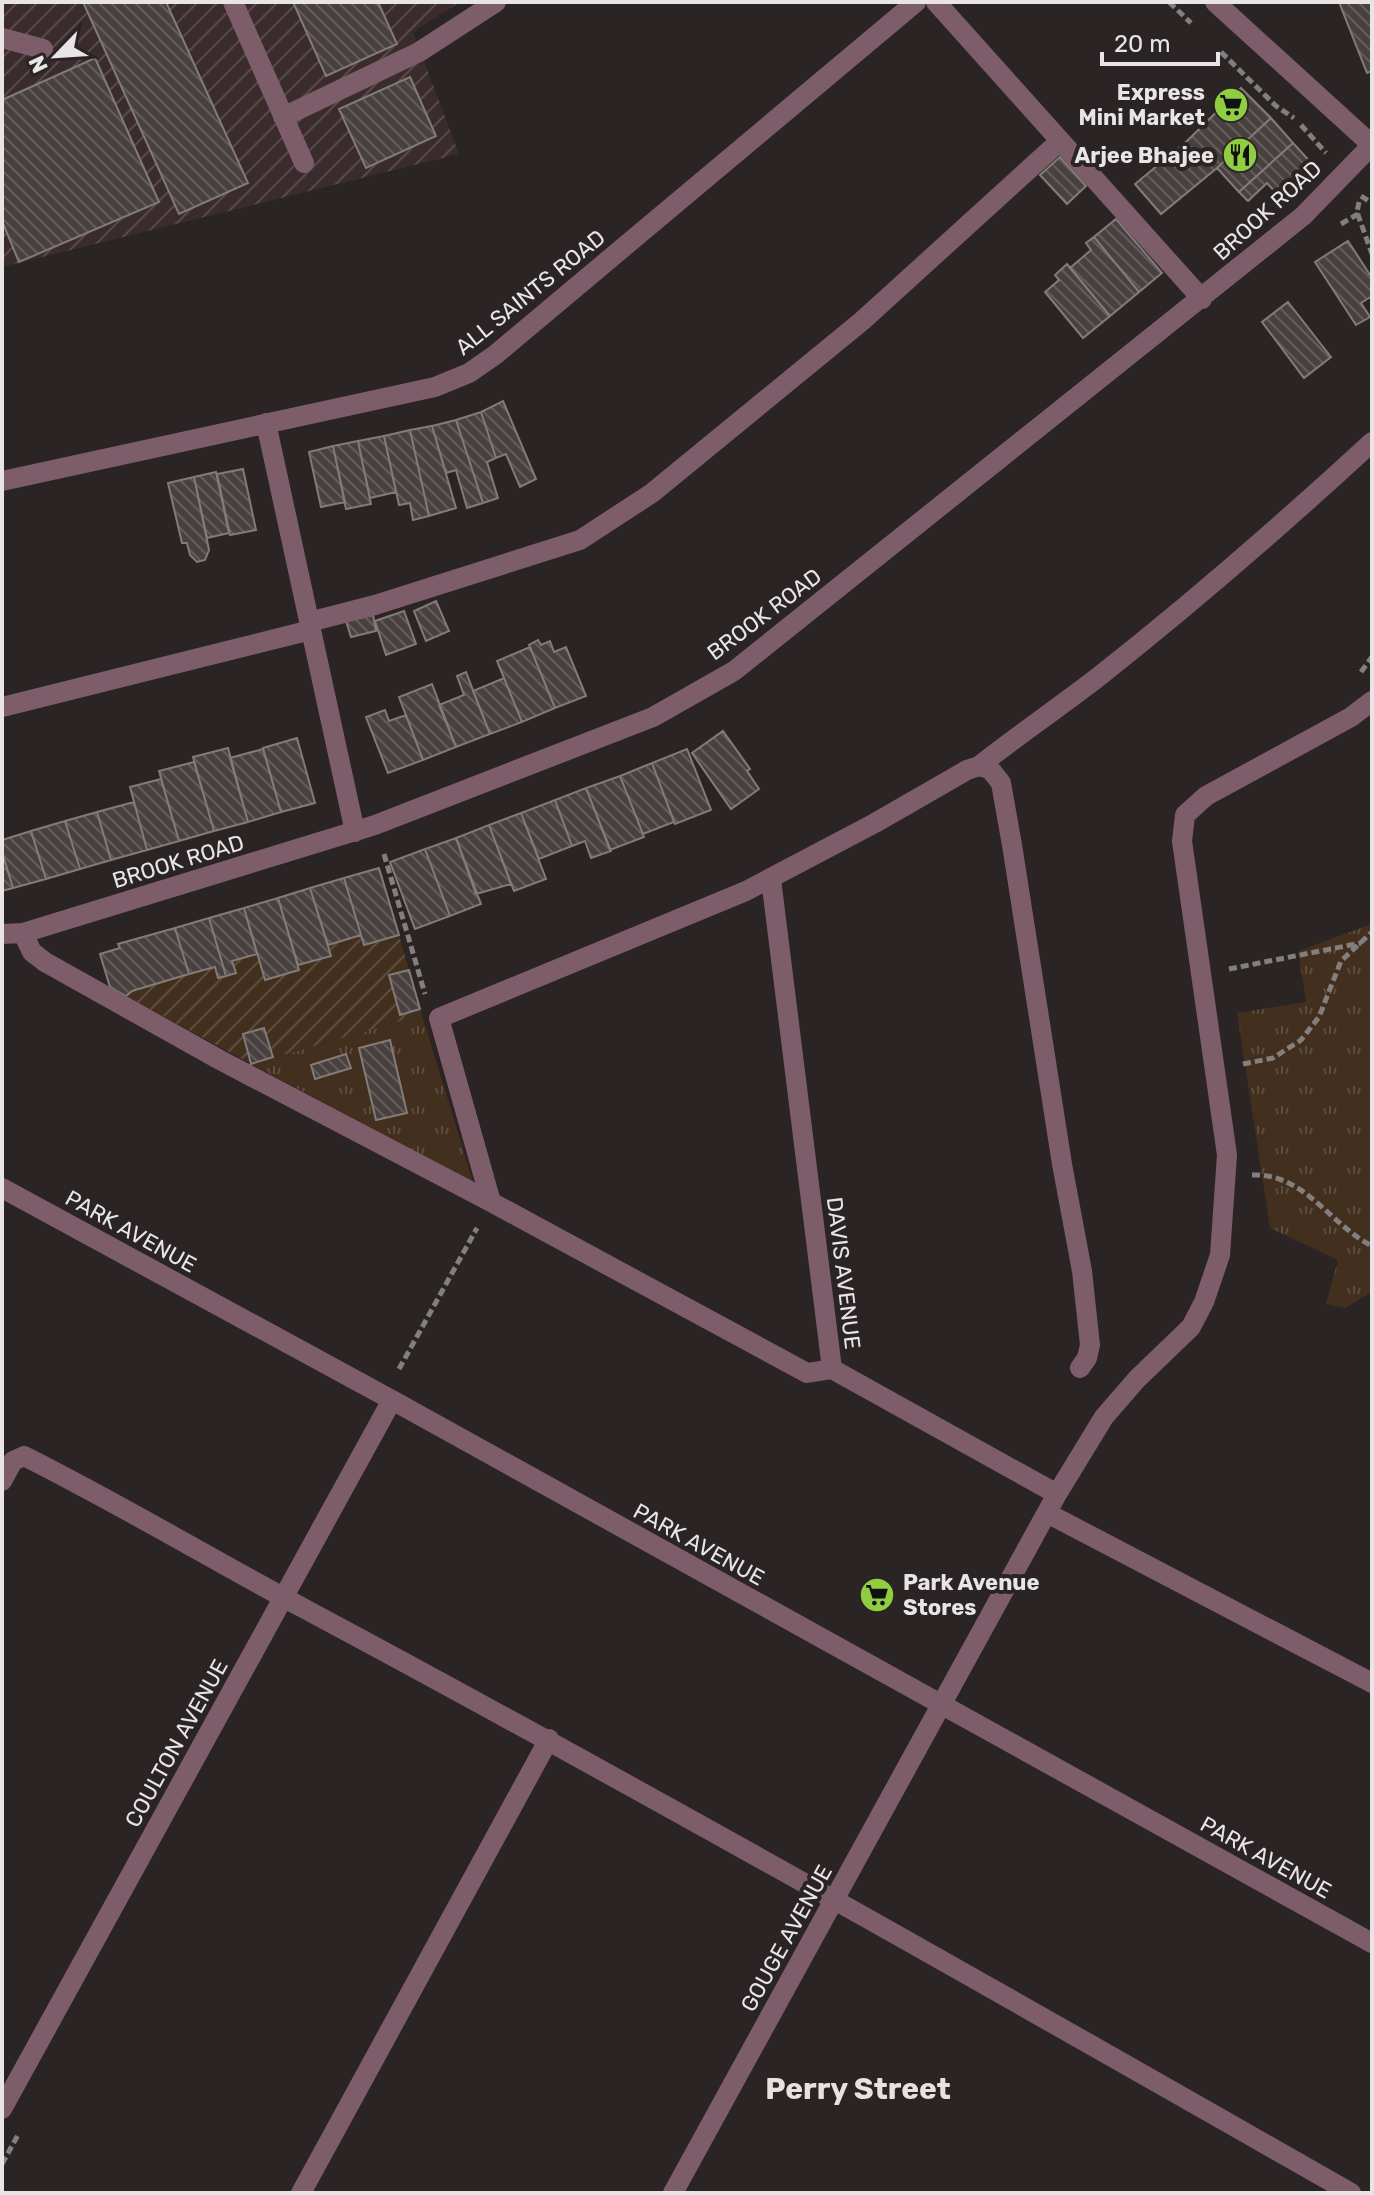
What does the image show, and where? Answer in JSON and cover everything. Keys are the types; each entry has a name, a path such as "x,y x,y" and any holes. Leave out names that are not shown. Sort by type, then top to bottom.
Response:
{"street":[{"path":"233,2 304,163"},
{"path":"283,117 419,52 496,2"},
{"name":"ALL SAINTS ROAD","path":"2,481 435,387 477,368 916,2"},
{"path":"936,2 1202,299"},
{"path":"1215,2 1372,145"},
{"path":"2,38 43,49"},
{"path":"2,707 310,626 580,540 652,493 862,321 1059,142"},
{"name":"BROOK ROAD","path":"2,934 23,933 375,825 653,717 734,671 1303,216 1372,145"},
{"path":"266,423 355,832"},
{"path":"491,1202 439,1018 599,954 771,879 979,766 1099,676 1193,600 1280,528 1372,442"},
{"path":"941,1706 1052,1504 1104,1417 1137,1379 1186,1333 1198,1315 1220,1255 1227,1176 1224,1127 1182,841 1185,815 1206,796 1351,717 1372,701"},
{"path":"979,766 990,769 1001,783 1012,845 1083,1280 1090,1345 1087,1358 1080,1368"},
{"name":"DAVIS AVENUE","path":"771,879 832,1369 1052,1504 1372,1683"},
{"path":"23,933 37,957 71,978 807,1373 832,1369"},
{"name":"PARK AVENUE","path":"2,1188 1372,1943"},
{"name":"COULTON AVENUE","path":"2,2109 285,1598 388,1398"},
{"path":"2,1481 13,1461 24,1456 69,1478 549,1739 1351,2193"},
{"name":"GOUGE AVENUE","path":"673,2193 941,1706"},
{"path":"301,2193 549,1739"}],"path":[{"path":"1169,2 1192,24"},
{"path":"1215,46 1276,106 1294,118 1324,149 1330,161"},
{"path":"1360,196 1372,203"},
{"path":"1358,214 1372,254"},
{"path":"375,825 430,1012 439,1018"},
{"path":"1214,1070 1273,1058 1301,1040 1319,1017 1341,961 1372,932"},
{"path":"1201,974 1362,943"},
{"path":"1227,1176 1260,1174 1279,1177 1303,1190 1358,1239 1372,1246"},
{"path":"388,1398 491,1202"}],"shaded area":[{"path":"2,2 460,2 413,32 459,154 2,267"}],"green space":[{"path":"1372,924 1372,1292 1345,1308 1326,1304 1338,1260 1270,1228 1237,1013 1306,1002 1298,951"},
{"path":"361,935 364,944 399,935 422,1015 251,1064 126,996 133,991 215,967 218,978 235,973 232,961 257,954 266,980 299,970 298,965 330,956 328,945"},
{"path":"422,1015 473,1182 251,1064"}],"building":[{"path":"83,2 166,2 248,183 179,214"},
{"path":"293,2 378,2 397,44 326,76"},
{"path":"1339,2 1372,2 1372,71 1367,73"},
{"path":"95,58 159,202 19,262 2,221 2,100"},
{"path":"410,77 436,136 366,168 339,109"},
{"path":"1241,88 1271,118 1161,214 1135,184 1187,141"},
{"path":"1271,118 1293,143 1239,192 1217,168"},
{"path":"1293,143 1313,165 1279,196 1267,183 1248,201 1239,192"},
{"path":"1060,157 1086,186 1067,204 1040,175"},
{"path":"1116,219 1162,273 1139,292 1094,237"},
{"path":"1094,237 1139,292 1110,316 1070,268 1091,250 1086,243"},
{"path":"1348,241 1372,278 1372,296 1361,303 1370,317 1356,325 1315,262"},
{"path":"1067,264 1110,316 1083,338 1045,292 1059,280 1055,275"},
{"path":"1288,302 1331,357 1304,378 1262,322"},
{"path":"503,401 536,479 520,487 506,454 496,458 481,412"},
{"path":"481,412 496,458 487,462 498,498 483,503 456,420"},
{"path":"456,420 483,503 467,508 456,470 446,473 432,426"},
{"path":"432,426 456,508 429,516 410,430"},
{"path":"410,430 429,516 413,520 410,503 399,505 384,436"},
{"path":"384,436 396,492 370,498 358,441"},
{"path":"358,441 371,504 346,509 333,446"},
{"path":"333,446 345,502 321,507 309,452"},
{"path":"243,469 256,530 230,535 217,474"},
{"path":"216,472 229,533 207,538 194,477"},
{"path":"194,477 209,550 205,560 197,562 190,555 187,543 182,543 168,483"},
{"path":"436,601 449,631 426,641 414,611"},
{"path":"404,611 416,644 386,655 375,621"},
{"path":"373,615 376,631 351,637 346,621"},
{"path":"538,640 541,645 550,641 554,652 566,647 586,696 555,708 529,645"},
{"path":"530,647 555,708 522,722 497,661"},
{"path":"466,672 490,734 456,747 439,705 464,695 457,676"},
{"path":"504,678 522,722 490,734 473,691"},
{"path":"432,684 456,747 423,760 399,697"},
{"path":"385,710 389,721 406,715 423,760 388,773 366,717"},
{"path":"723,731 750,769 747,771 759,789 731,809 692,753"},
{"path":"297,738 315,803 281,812 263,748"},
{"path":"228,748 248,822 214,831 193,757"},
{"path":"263,749 281,812 248,822 230,758"},
{"path":"687,749 711,810 675,824 652,763"},
{"path":"194,762 214,831 179,841 159,771"},
{"path":"652,763 674,822 643,834 620,776"},
{"path":"620,776 644,837 610,850 586,788"},
{"path":"161,779 179,841 147,850 130,787"},
{"path":"586,788 611,851 591,858 585,841 572,846 555,800"},
{"path":"555,800 572,846 539,859 521,813"},
{"path":"134,802 147,850 111,860 97,812"},
{"path":"97,812 111,860 80,869 65,821"},
{"path":"521,813 546,879 514,891 489,825"},
{"path":"65,821 80,869 46,879 31,831"},
{"path":"489,825 511,884 476,894 456,838"},
{"path":"31,831 46,879 13,888 2,852 2,840"},
{"path":"456,838 481,904 450,916 425,849"},
{"path":"425,849 450,916 415,929 390,862"},
{"path":"2,852 13,888 2,891"},
{"path":"379,868 399,935 364,945 344,878"},
{"path":"344,878 361,935 328,945 310,888"},
{"path":"310,888 331,956 298,965 278,898"},
{"path":"278,898 299,970 265,980 244,908"},
{"path":"244,908 257,954 232,961 236,973 226,976 209,918"},
{"path":"209,918 226,976 218,978 215,967 189,974 175,928"},
{"path":"175,928 189,974 132,991 126,996 110,987 100,954 120,948 118,944"},
{"path":"409,970 420,1009 400,1015 389,975"},
{"path":"264,1028 273,1057 251,1064 243,1034"},
{"path":"390,1040 407,1113 376,1120 359,1048"},
{"path":"346,1054 351,1068 315,1079 311,1065"}],"place":[{"name":"Express Mini Market","path":"1231,105"},
{"name":"Arjee Bhajee","path":"1240,155"},
{"name":"Park Avenue Stores","path":"877,1595"}],"district":[{"name":"Perry Street","path":"858,2089"}]}
